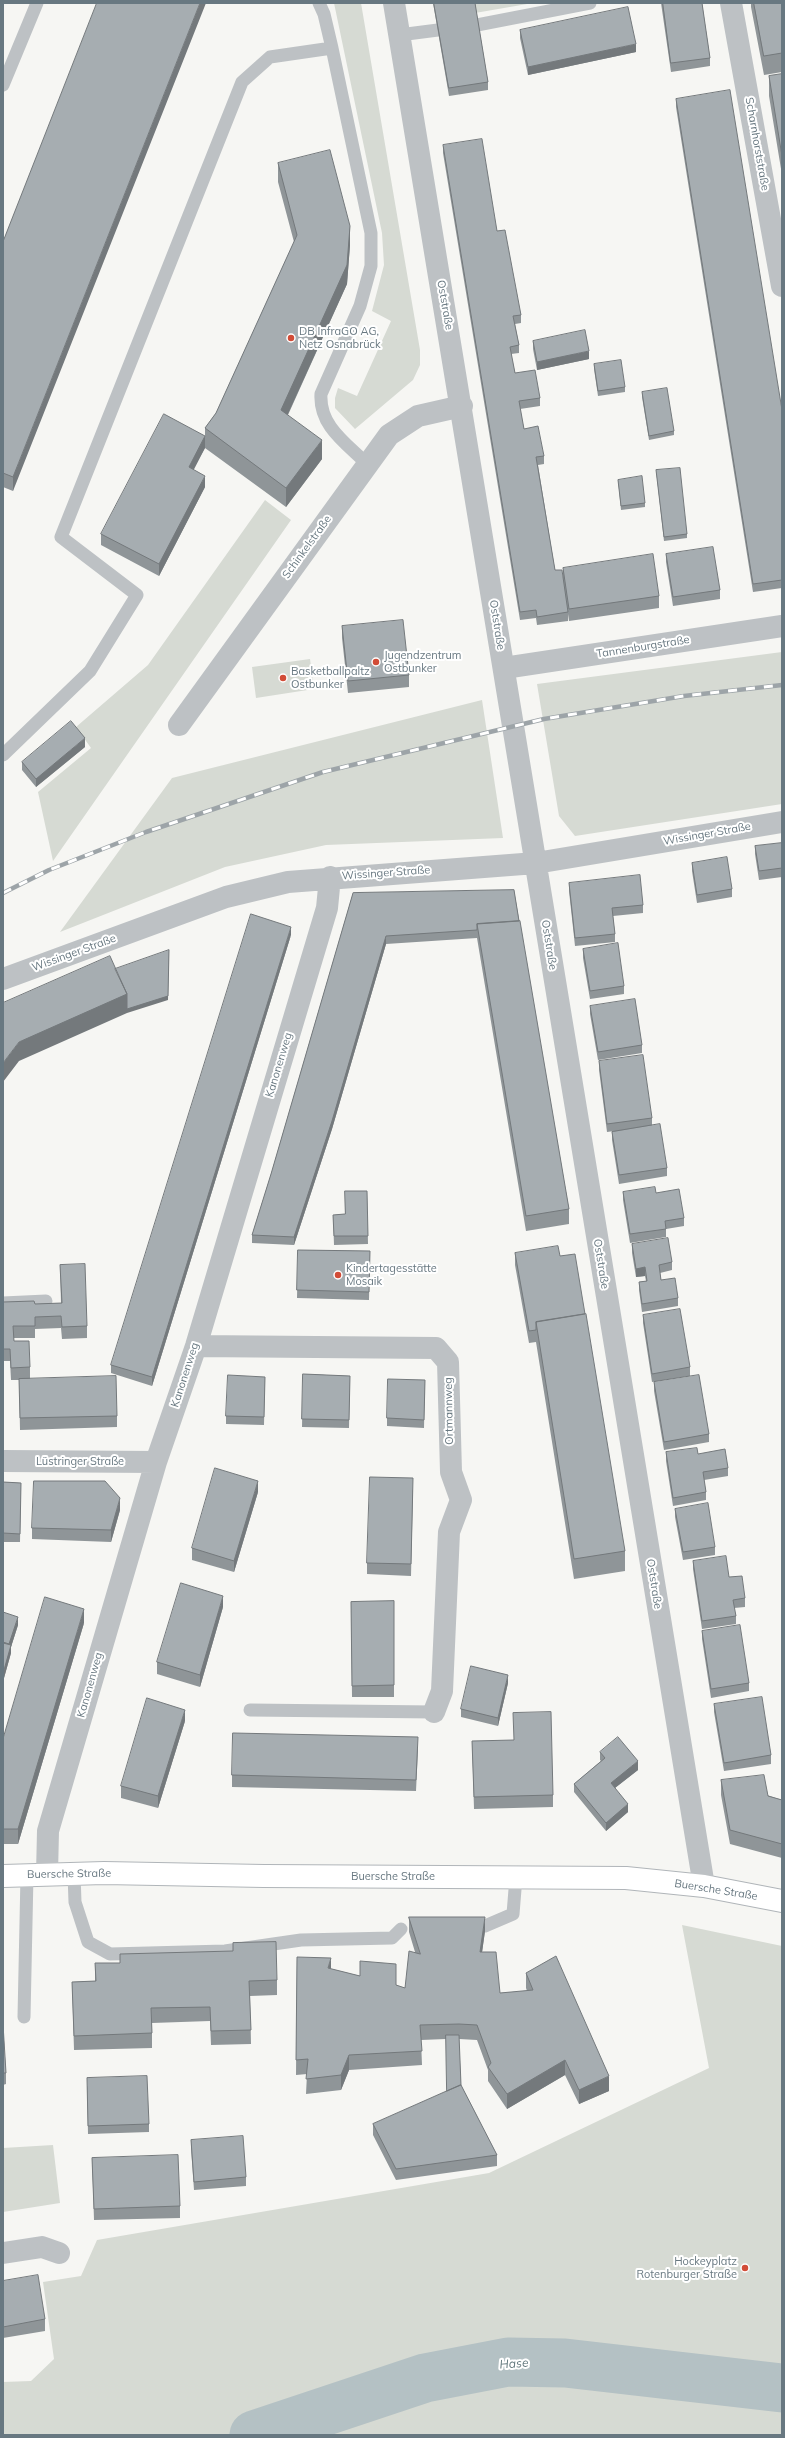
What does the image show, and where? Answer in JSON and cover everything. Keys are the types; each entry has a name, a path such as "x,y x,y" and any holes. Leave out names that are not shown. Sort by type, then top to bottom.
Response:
{"main road":[{"name":"Buersche Straße","path":"3,1876 74,1874 626,1878 704,1886 782,1901"}],"street":[{"name":"Oststraße","path":"394,3 462,406 704,1886"},
{"name":"Scharnhorststraße","path":"731,3 782,286"},
{"name":"Schinkelstraße","path":"179,725 389,435 418,416 462,406"},
{"name":"Tannenburgstraße","path":"504,668 782,626"},
{"name":"Wissinger Straße","path":"3,979 226,897 288,882 330,877 536,864 782,822"},
{"name":"Kanonenweg","path":"37,1875 48,1831 156,1462 196,1346 327,908 330,877"},
{"name":"Ortmannweg","path":"196,1346 436,1348 448,1362 450,1472 461,1500 449,1532 442,1691 434,1712"},
{"name":"Lüstringer Straße","path":"3,1461 156,1462"},
{"path":"3,2253 42,2247 58,2253"}],"lane":[{"path":"3,85 7,65 37,3"},
{"path":"319,3 324,14 332,48 371,233 371,266 360,306 322,394 320,408 326,423 367,464"},
{"path":"477,25 590,3"},
{"path":"399,35 438,30"},
{"path":"3,755 90,671 137,594 61,537 242,82 270,57 332,48"},
{"path":"3,1303 46,1301"},
{"path":"250,1710 434,1712"},
{"path":"74,1874 75,1902 88,1942 110,1954 225,1951 301,1940 392,1938 401,1930"},
{"path":"24,2017 37,1875"},
{"path":"485,1926 513,1914 516,1877"}],"shaded area":[{"path":"334,3 361,3 420,350 420,365 413,380 355,429 335,408 335,398 338,388 357,396 391,321 372,311 384,265 382,233"},
{"path":"474,3 533,3 475,13"},
{"path":"265,500 291,520 53,861 38,792 91,748 76,727 148,665"},
{"path":"782,652 782,804 575,836 559,816 537,684"},
{"name":"Basketballpaltz Ostbunker","path":"310,659 314,689 256,698 252,667"},
{"path":"482,700 503,838 326,845 225,867 60,932 172,778"},
{"path":"682,1925 782,1946 782,2435 3,2435 3,2382 31,2381 54,2359 43,2282 81,2276 97,2240 489,2173 709,2068"},
{"path":"53,2145 60,2203 3,2212 3,2148"}],"building":[{"path":"97,3 200,3 13,477 3,473 3,242"},
{"path":"434,3 475,3 488,82 449,88"},
{"path":"663,3 702,3 710,58 671,63"},
{"path":"754,3 782,3 782,53 764,56"},
{"path":"628,7 636,44 528,67 520,30"},
{"path":"782,74 782,156 769,76"},
{"path":"730,90 782,410 782,580 753,584 676,99"},
{"path":"482,139 497,231 505,230 521,315 513,316 519,345 510,347 515,373 535,370 540,398 519,401 524,429 538,426 544,456 536,457 555,570 562,570 568,612 537,617 536,610 520,612 443,145"},
{"path":"330,150 350,226 347,265 281,410 322,440 286,488 205,428 216,413 297,235 278,163"},
{"path":"585,330 589,351 537,362 533,341"},
{"path":"621,360 625,387 598,391 594,364"},
{"path":"667,388 674,431 649,436 642,392"},
{"path":"164,414 205,436 189,467 205,476 159,564 101,534"},
{"path":"680,468 687,534 664,537 656,470"},
{"path":"642,476 645,503 621,506 618,480"},
{"path":"713,547 720,590 673,597 666,554"},
{"path":"653,554 659,596 569,609 563,568"},
{"name":"Jugendzentrum Ostbunker","path":"403,620 409,675 348,681 342,626"},
{"path":"71,721 85,738 36,779 22,762"},
{"path":"782,843 782,868 759,871 755,846"},
{"path":"727,857 732,889 697,895 692,863"},
{"path":"640,875 643,905 612,908 615,934 575,938 569,883"},
{"path":"514,890 519,921 477,924 477,930 386,936 332,1121 294,1237 252,1235 353,893"},
{"path":"251,914 291,927 152,1377 111,1365"},
{"path":"520,921 569,1209 526,1216 477,924"},
{"path":"618,943 624,986 590,991 583,949"},
{"path":"169,950 168,996 127,1009 127,994 115,969"},
{"path":"110,956 127,994 19,1042 3,1063 3,1003"},
{"path":"635,999 642,1045 598,1052 590,1006"},
{"path":"643,1055 652,1118 607,1124 599,1061"},
{"path":"660,1124 667,1168 619,1175 612,1132"},
{"path":"655,1187 656,1193 679,1189 684,1218 665,1221 666,1229 630,1234 623,1192"},
{"path":"345,1191 367,1191 368,1236 334,1236 333,1215 345,1214"},
{"path":"668,1238 672,1262 659,1265 661,1280 675,1278 678,1298 642,1304 639,1282 647,1281 645,1267 636,1269 632,1244"},
{"path":"558,1246 560,1256 575,1254 585,1314 536,1322 536,1330 529,1331 515,1253"},
{"path":"298,1250 370,1251 369,1292 297,1290"},
{"path":"85,1264 87,1326 62,1327 61,1316 35,1317 35,1326 13,1326 14,1341 29,1341 30,1367 11,1368 10,1349 3,1349 3,1302 34,1301 35,1304 62,1303 60,1265"},
{"path":"680,1309 690,1367 652,1374 643,1315"},
{"path":"586,1314 625,1551 574,1559 536,1322"},
{"path":"303,1374 350,1376 349,1420 302,1419"},
{"path":"228,1375 265,1377 264,1417 226,1416"},
{"path":"699,1375 709,1434 664,1442 654,1382"},
{"path":"116,1376 117,1416 20,1418 19,1379"},
{"path":"388,1379 425,1380 424,1420 387,1418"},
{"path":"697,1448 698,1454 725,1449 728,1468 703,1472 706,1492 673,1498 666,1452"},
{"path":"215,1468 258,1481 234,1561 192,1548"},
{"path":"370,1477 413,1478 411,1564 367,1563"},
{"path":"34,1481 105,1481 120,1498 111,1530 32,1528"},
{"path":"3,1482 21,1483 20,1534 3,1533"},
{"path":"708,1503 715,1547 683,1552 675,1509"},
{"path":"726,1556 729,1577 742,1576 745,1598 733,1600 736,1616 702,1621 693,1561"},
{"path":"181,1583 223,1596 200,1675 157,1662"},
{"path":"45,1597 84,1609 18,1829 3,1829 3,1739"},
{"path":"394,1601 394,1685 352,1686 351,1602"},
{"path":"3,1612 18,1617 9,1644 3,1642"},
{"path":"740,1625 749,1683 711,1689 702,1631"},
{"path":"3,1643 11,1645 4,1670 3,1669"},
{"path":"471,1666 508,1675 498,1718 461,1709"},
{"path":"762,1697 771,1755 724,1763 714,1704"},
{"path":"147,1698 185,1710 158,1796 121,1786"},
{"path":"551,1712 553,1795 474,1797 472,1741 514,1740 513,1713"},
{"path":"233,1733 418,1737 416,1780 232,1775"},
{"path":"618,1737 638,1761 611,1783 628,1804 606,1823 574,1784 605,1758 600,1752"},
{"path":"764,1775 768,1796 782,1800 782,1844 730,1830 721,1780"},
{"path":"409,1917 485,1917 480,1952 496,1952 500,1993 533,1990 526,1973 556,1956 609,2076 579,2090 565,2060 507,2094 488,2067 491,2063 477,2025 459,2024 420,2025 422,2051 349,2055 341,2075 306,2079 308,2059 296,2060 297,1957 331,1958 328,1968 360,1976 360,1961 396,1964 396,1985 405,1988 409,1951 420,1954"},
{"path":"276,1942 277,1980 249,1981 251,2030 211,2031 210,2007 151,2008 152,2033 74,2036 72,1982 96,1981 95,1963 120,1963 120,1954 233,1951 233,1943"},
{"path":"3,2024 6,2073 3,2073"},
{"path":"446,2035 459,2035 461,2085 447,2091"},
{"path":"147,2076 149,2124 88,2126 87,2078"},
{"path":"461,2085 497,2155 396,2169 373,2124"},
{"path":"243,2136 246,2177 194,2182 191,2140"},
{"path":"178,2155 180,2206 94,2209 92,2158"},
{"path":"38,2275 45,2319 3,2327 3,2281"}],"waterway":[{"name":"Hase","path":"254,2435 425,2378 508,2362 565,2363 782,2388"}],"railway":[{"path":"3,893 49,870 146,832 323,772 544,719 684,696 782,685"}],"place":[{"name":"DB InfraGO AG, Netz Osnabrück","path":"291,338"},
{"name":"Jugendzentrum Ostbunker","path":"376,662"},
{"name":"Basketballpaltz Ostbunker","path":"283,678"},
{"name":"Kindertagesstätte Mosaik","path":"338,1275"},
{"name":"Hockeyplatz Rotenburger Straße","path":"745,2268"}]}
